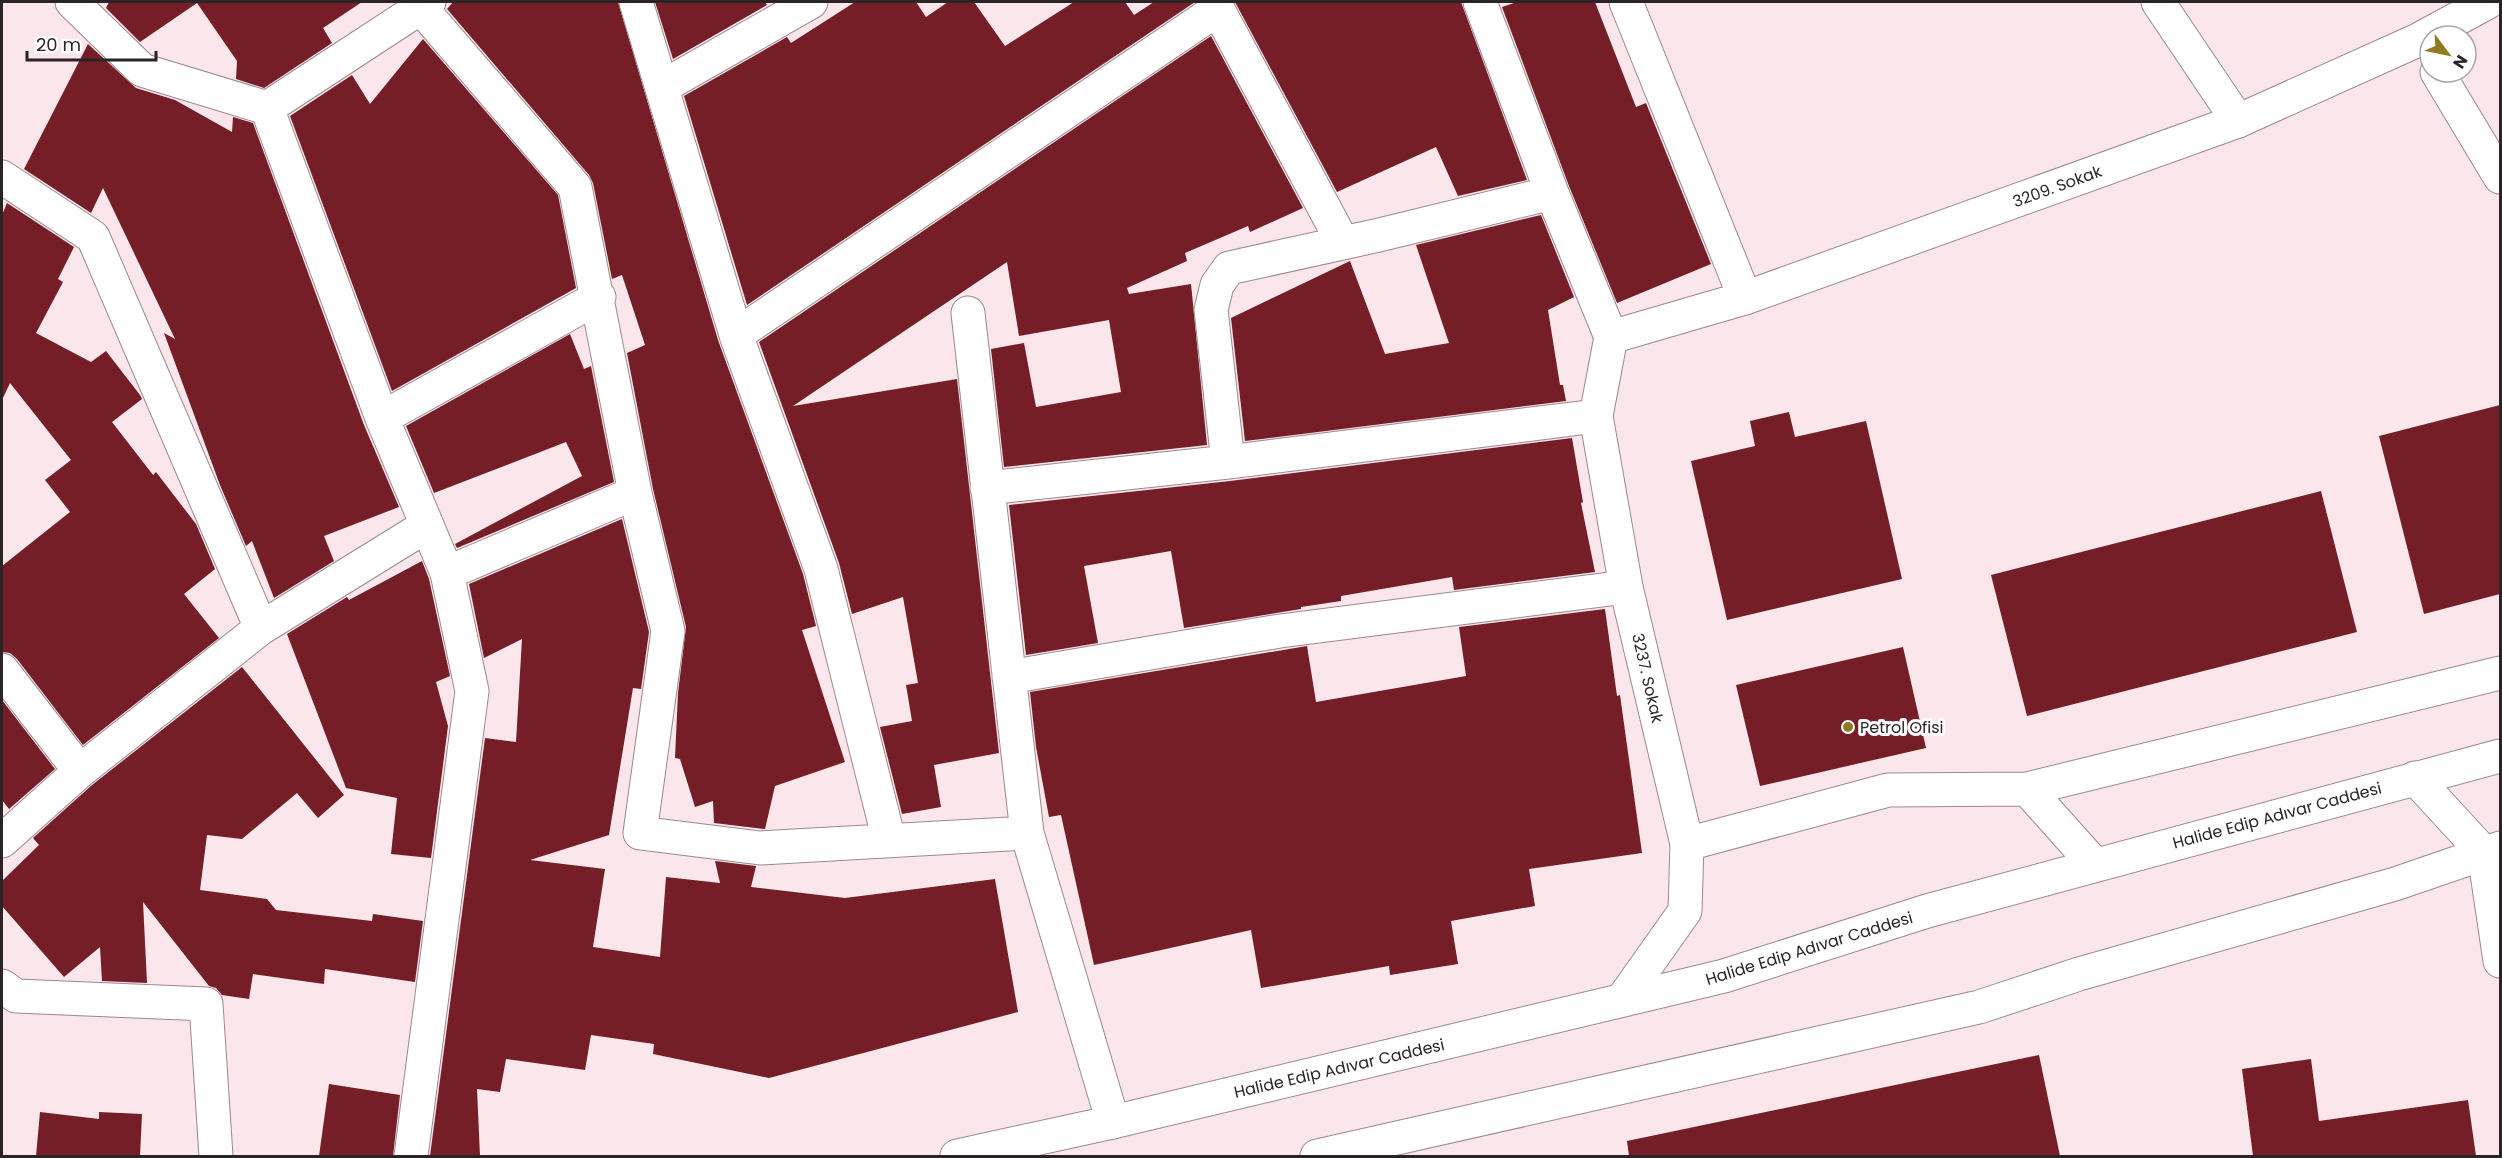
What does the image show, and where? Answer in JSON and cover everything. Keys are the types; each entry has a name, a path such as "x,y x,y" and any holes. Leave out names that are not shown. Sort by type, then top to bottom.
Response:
{"street":[{"path":"72,2 142,70 267,108"},
{"path":"636,2 736,335 821,569 889,840"},
{"path":"662,87 811,2"},
{"path":"1480,2 1552,193 1611,337"},
{"path":"1626,2 1745,298"},
{"path":"2158,2 2238,121"},
{"name":"3209. Sokak","path":"2459,24 2488,2"},
{"path":"267,108 425,5 575,187 599,297 635,493 668,631 640,833 760,848 1027,833"},
{"path":"736,335 1216,5 1343,243"},
{"name":"3209. Sokak","path":"1611,337 1745,298 2238,121 2418,52"},
{"path":"2444,84 2500,177"},
{"path":"267,108 382,418 447,573 472,691 411,1156"},
{"path":"2,177 93,237 261,628"},
{"path":"1228,462 1211,310 1217,285 1229,268 1552,193"},
{"path":"382,418 599,297"},
{"path":"968,313 1027,833 1113,1122"},
{"name":"3237. Sokak","path":"1611,337 1596,416 1626,587 1687,844 1685,911 1622,1000"},
{"path":"987,488 1228,462 1596,416"},
{"path":"447,573 635,493"},
{"path":"2,842 81,771 261,628 426,526"},
{"path":"1010,678 1280,631 1626,587"},
{"path":"2,670 81,771"},
{"path":"1687,844 1888,790 2027,789 2500,673"},
{"name":"Halide Edip Adıvar Caddesi","path":"957,1156 1113,1122 1724,976 1927,911 2500,756"},
{"path":"2415,778 2492,851 2500,961"},
{"path":"2027,789 2095,865"},
{"path":"1317,1156 1979,1007 2079,974 2395,884 2492,851"},
{"path":"2,986 16,996 206,1004 216,1156"}],"building":[{"path":"109,2 362,2 323,28 332,43 264,88 236,79 237,61 197,3 140,42 106,8"},
{"path":"453,2 618,2 718,340 803,574 816,626 802,630 845,762 775,786 765,829 714,823 713,801 695,807 680,759 675,758 678,693 686,627 653,489 627,353 645,345 622,275 612,279 593,183 589,175 447,9"},
{"path":"655,2 765,2 767,5 673,59"},
{"path":"855,2 916,2 926,17 948,2 974,2 1005,46 1074,2 1125,2 1134,15 1154,2 1195,2 747,305 684,96 787,37 791,43"},
{"path":"1235,2 1461,2 1527,180 1458,196 1436,147 1337,192"},
{"path":"1517,2 1595,2 1636,107 1646,103 1711,264 1617,303 1569,186 1502,7"},
{"path":"1211,36 1303,208 1250,232 1248,226 1185,253 1187,261 1127,288 1129,294 1191,284 1207,445 1004,467 991,349 1024,343 1036,407 1121,392 1109,320 1019,336 1007,262 793,406 957,379 999,753 934,765 941,807 902,814 880,727 912,721 906,685 918,683 903,597 852,614 839,563 759,342"},
{"path":"423,39 558,195 576,288 392,391 290,116 352,75 370,104"},
{"path":"88,44 136,88 175,100 232,132 233,117 253,123 364,425 399,507 324,536 334,561 274,598 252,541 246,546 220,485 164,333 175,339 103,188 91,213 24,169"},
{"path":"7,203 74,247 58,279 63,282 36,333 91,362 106,351 140,395 142,399 112,422 153,475 156,472 196,524 215,569 184,594 219,638 83,745 17,659 10,653 2,652 2,566 70,512 45,480 71,460 10,383 2,400 2,215"},
{"path":"1541,215 1574,297 1548,310 1560,385 1563,385 1566,401 1245,441 1231,318 1350,261 1385,354 1449,343 1416,245"},
{"path":"570,334 584,369 591,366 614,482 457,548 455,544 582,476 566,442 434,493 406,426"},
{"path":"2500,405 2500,594 2424,614 2379,436"},
{"path":"1789,412 1795,437 1866,421 1902,579 1727,620 1691,461 1755,446 1750,421"},
{"path":"1572,438 1583,502 1581,503 1595,572 1454,590 1452,577 1341,596 1341,601 1301,607 1301,609 1184,628 1171,551 1084,566 1098,643 1026,655 1009,505 1230,481"},
{"path":"2321,491 2357,632 2027,716 1991,575"},
{"path":"622,519 649,632 641,689 633,688 609,835 530,860 605,869 593,947 660,957 666,877 720,883 715,861 756,866 751,887 845,898 995,879 1018,1012 769,1078 653,1054 654,1044 591,1035 585,1070 506,1059 500,1092 477,1089 480,1156 430,1156 485,738 516,742 522,639 484,658 469,584"},
{"path":"422,561 429,579 450,676 436,682 448,726 431,858 391,854 397,798 346,788 287,634 347,597 349,600"},
{"path":"1605,609 1617,696 1620,695 1642,853 1529,869 1535,906 1451,921 1458,964 1390,975 1389,966 1261,988 1251,930 1094,965 1061,815 1049,817 1036,747 1030,692 1307,646 1316,702 1466,676 1459,627"},
{"path":"1903,647 1926,748 1760,786 1736,685"},
{"path":"242,667 344,795 318,818 297,793 242,839 207,835 200,890 267,899 276,910 372,921 373,914 423,921 415,982 325,969 324,984 253,974 249,999 222,995 216,988 209,986 143,902 147,983 102,981 100,947 64,977 2,906 2,881 39,845 33,838 92,785"},
{"path":"2,700 55,769 9,809 2,800"},
{"path":"2039,1055 2060,1156 1629,1156 1627,1141"},
{"path":"2311,1059 2319,1121 2468,1100 2476,1156 2253,1156 2242,1069"},
{"path":"329,1084 400,1095 393,1156 319,1156"},
{"path":"40,1112 99,1119 99,1112 142,1114 140,1156 36,1156"}],"place":[{"name":"Petrol Ofisi","path":"1848,727"}]}
